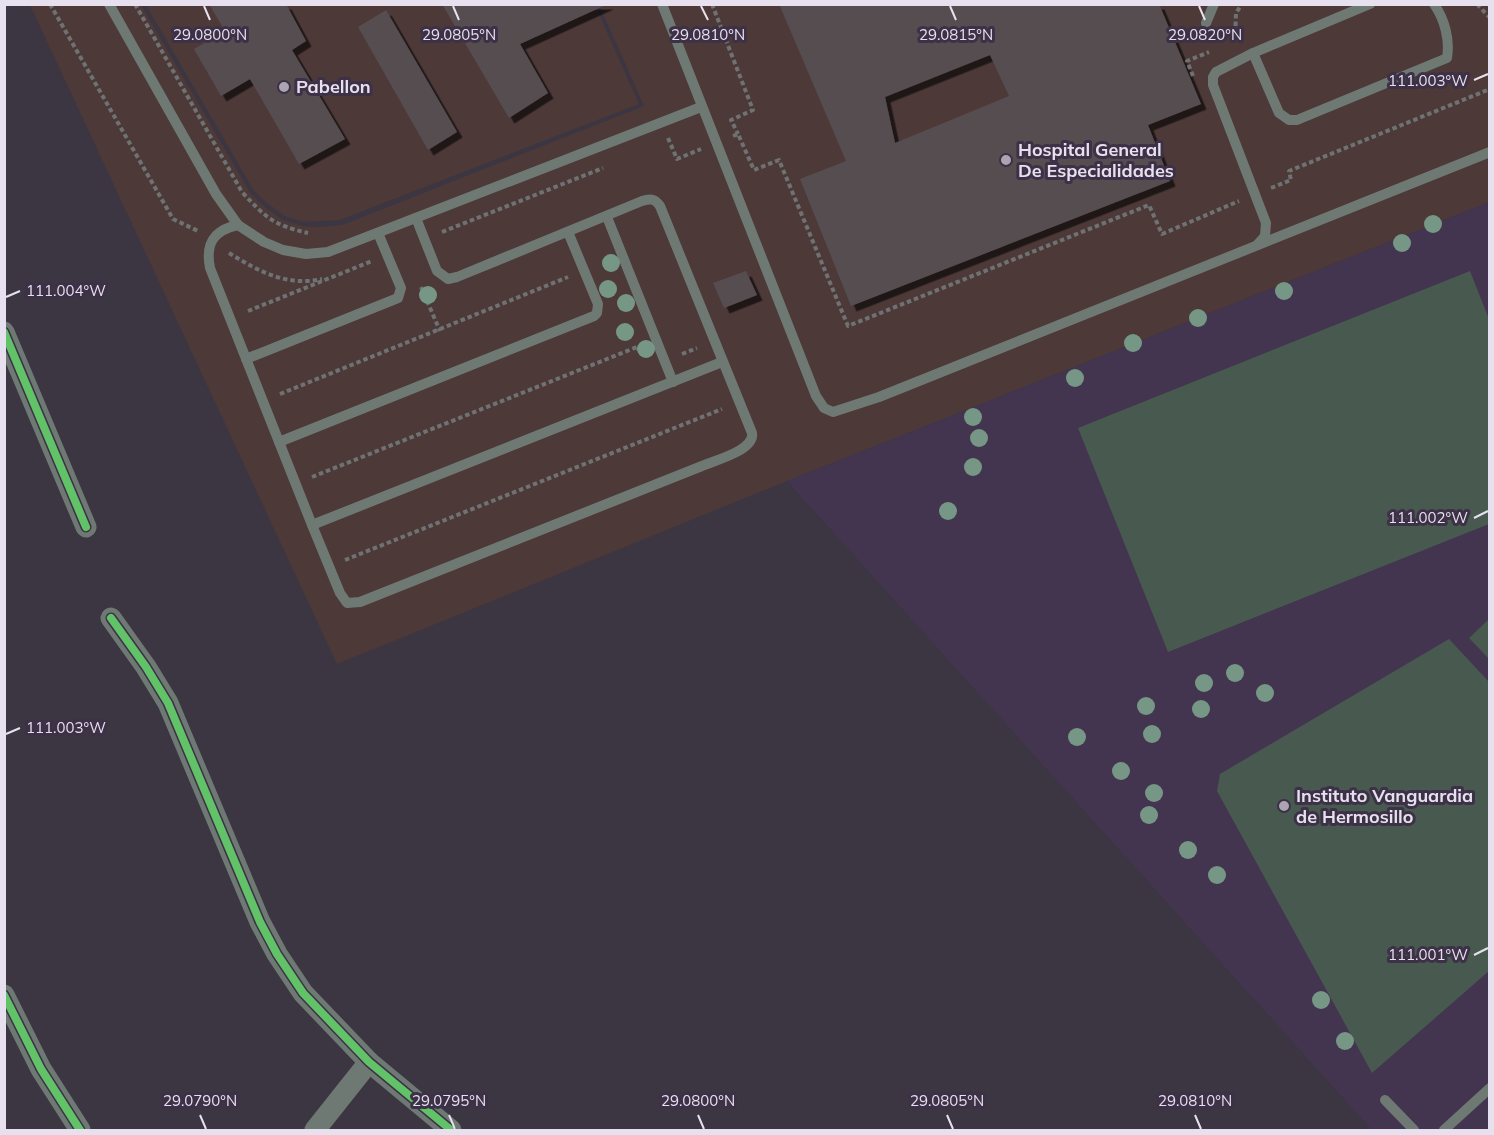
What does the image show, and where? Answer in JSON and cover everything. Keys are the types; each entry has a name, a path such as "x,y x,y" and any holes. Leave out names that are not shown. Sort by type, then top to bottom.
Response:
{"street":[{"path":"4,332 86,527"},
{"path":"111,618 163,694 260,922 277,954 303,993 369,1062 451,1131"},
{"path":"4,995 41,1069 80,1131"},
{"path":"315,1131 369,1062"}],"lane":[{"path":"109,4 216,194 238,225 264,242 283,250 306,254 328,252 701,107"},
{"path":"662,4 816,396 824,408 833,412 879,397 1490,152"},
{"path":"1206,23 1214,4"},
{"path":"1255,247 1265,236 1266,223 1213,85 1213,77 1216,72 1253,53 1371,4"},
{"path":"1253,53 1279,113 1289,120 1298,120 1447,58 1449,47 1445,27 1434,4"},
{"path":"238,225 225,228 217,233 212,241 208,257 210,268 340,593 348,603 353,604 522,538 743,449 750,444 753,438 752,433 656,200 642,201 448,279 437,271 417,218"},
{"path":"607,217 673,382"},
{"path":"1266,223 1275,232 1289,234"},
{"path":"279,442 594,316 597,313 598,304 568,232"},
{"path":"246,359 398,298 401,288 378,233"},
{"path":"312,525 722,362"},
{"path":"1444,1131 1490,1088"},
{"path":"1385,1100 1414,1131"}],"path":[{"path":"50,4 173,219 196,230 247,263 281,279 306,281 335,276"},
{"path":"135,4 242,192 263,215 277,224 308,232 318,232"},
{"path":"712,4 753,110 731,120 754,170 780,160 848,326 1149,205 1162,234 1292,180 1289,171 1490,89"},
{"path":"1227,44 1236,40 1234,27 1236,14 1242,4"},
{"path":"1477,4 1490,18"},
{"path":"1190,60 1218,48"},
{"path":"662,124 677,159 738,134"},
{"path":"660,146 670,142"},
{"path":"425,239 611,165"},
{"path":"280,394 440,331"},
{"path":"312,477 637,348 645,368 699,347"}],"shaded area":[{"path":"30,5 141,5 251,194 283,220 302,226 320,227 342,225 644,106 599,5 1489,5 1489,202 787,481 337,664"},
{"path":"146,5 595,5 639,104 340,220 303,222 285,216 254,191"},
{"name":"Instituto Vanguardia de Hermosillo","path":"1489,202 1489,1130 1372,1130 787,481"}],"green space":[{"path":"1470,271 1489,319 1489,524 1168,652 1078,428"},
{"path":"1489,619 1489,659 1469,638"},
{"path":"1449,639 1489,682 1489,971 1372,1073 1217,791 1220,774"}],"building":[{"name":"Pabellon","path":"209,4 286,4 306,41 292,50 345,139 299,164 250,79 221,96 194,49 225,31"},
{"path":"442,4 608,4 520,44 548,93 509,118"},
{"name":"Hospital General De Especialidades","path":"779,4 1159,4 1201,104 1148,125 1170,181 851,306 800,179 846,161","holes":["990,55 1009,96 895,143 885,97"]},
{"name":"Pabellon","path":"386,10 457,132 428,150 358,27"},
{"path":"746,271 757,295 724,308 713,283"}],"cycle path":[{"path":"4,332 86,527"},
{"path":"111,618 168,703 260,922 277,954 303,993 369,1062 451,1130"},
{"path":"4,995 41,1069 80,1130"}],"place":[{"name":"Pabellon","path":"284,87"},
{"name":"Hospital General De Especialidades","path":"1006,160"},
{"name":"Instituto Vanguardia de Hermosillo","path":"1284,806"}]}
